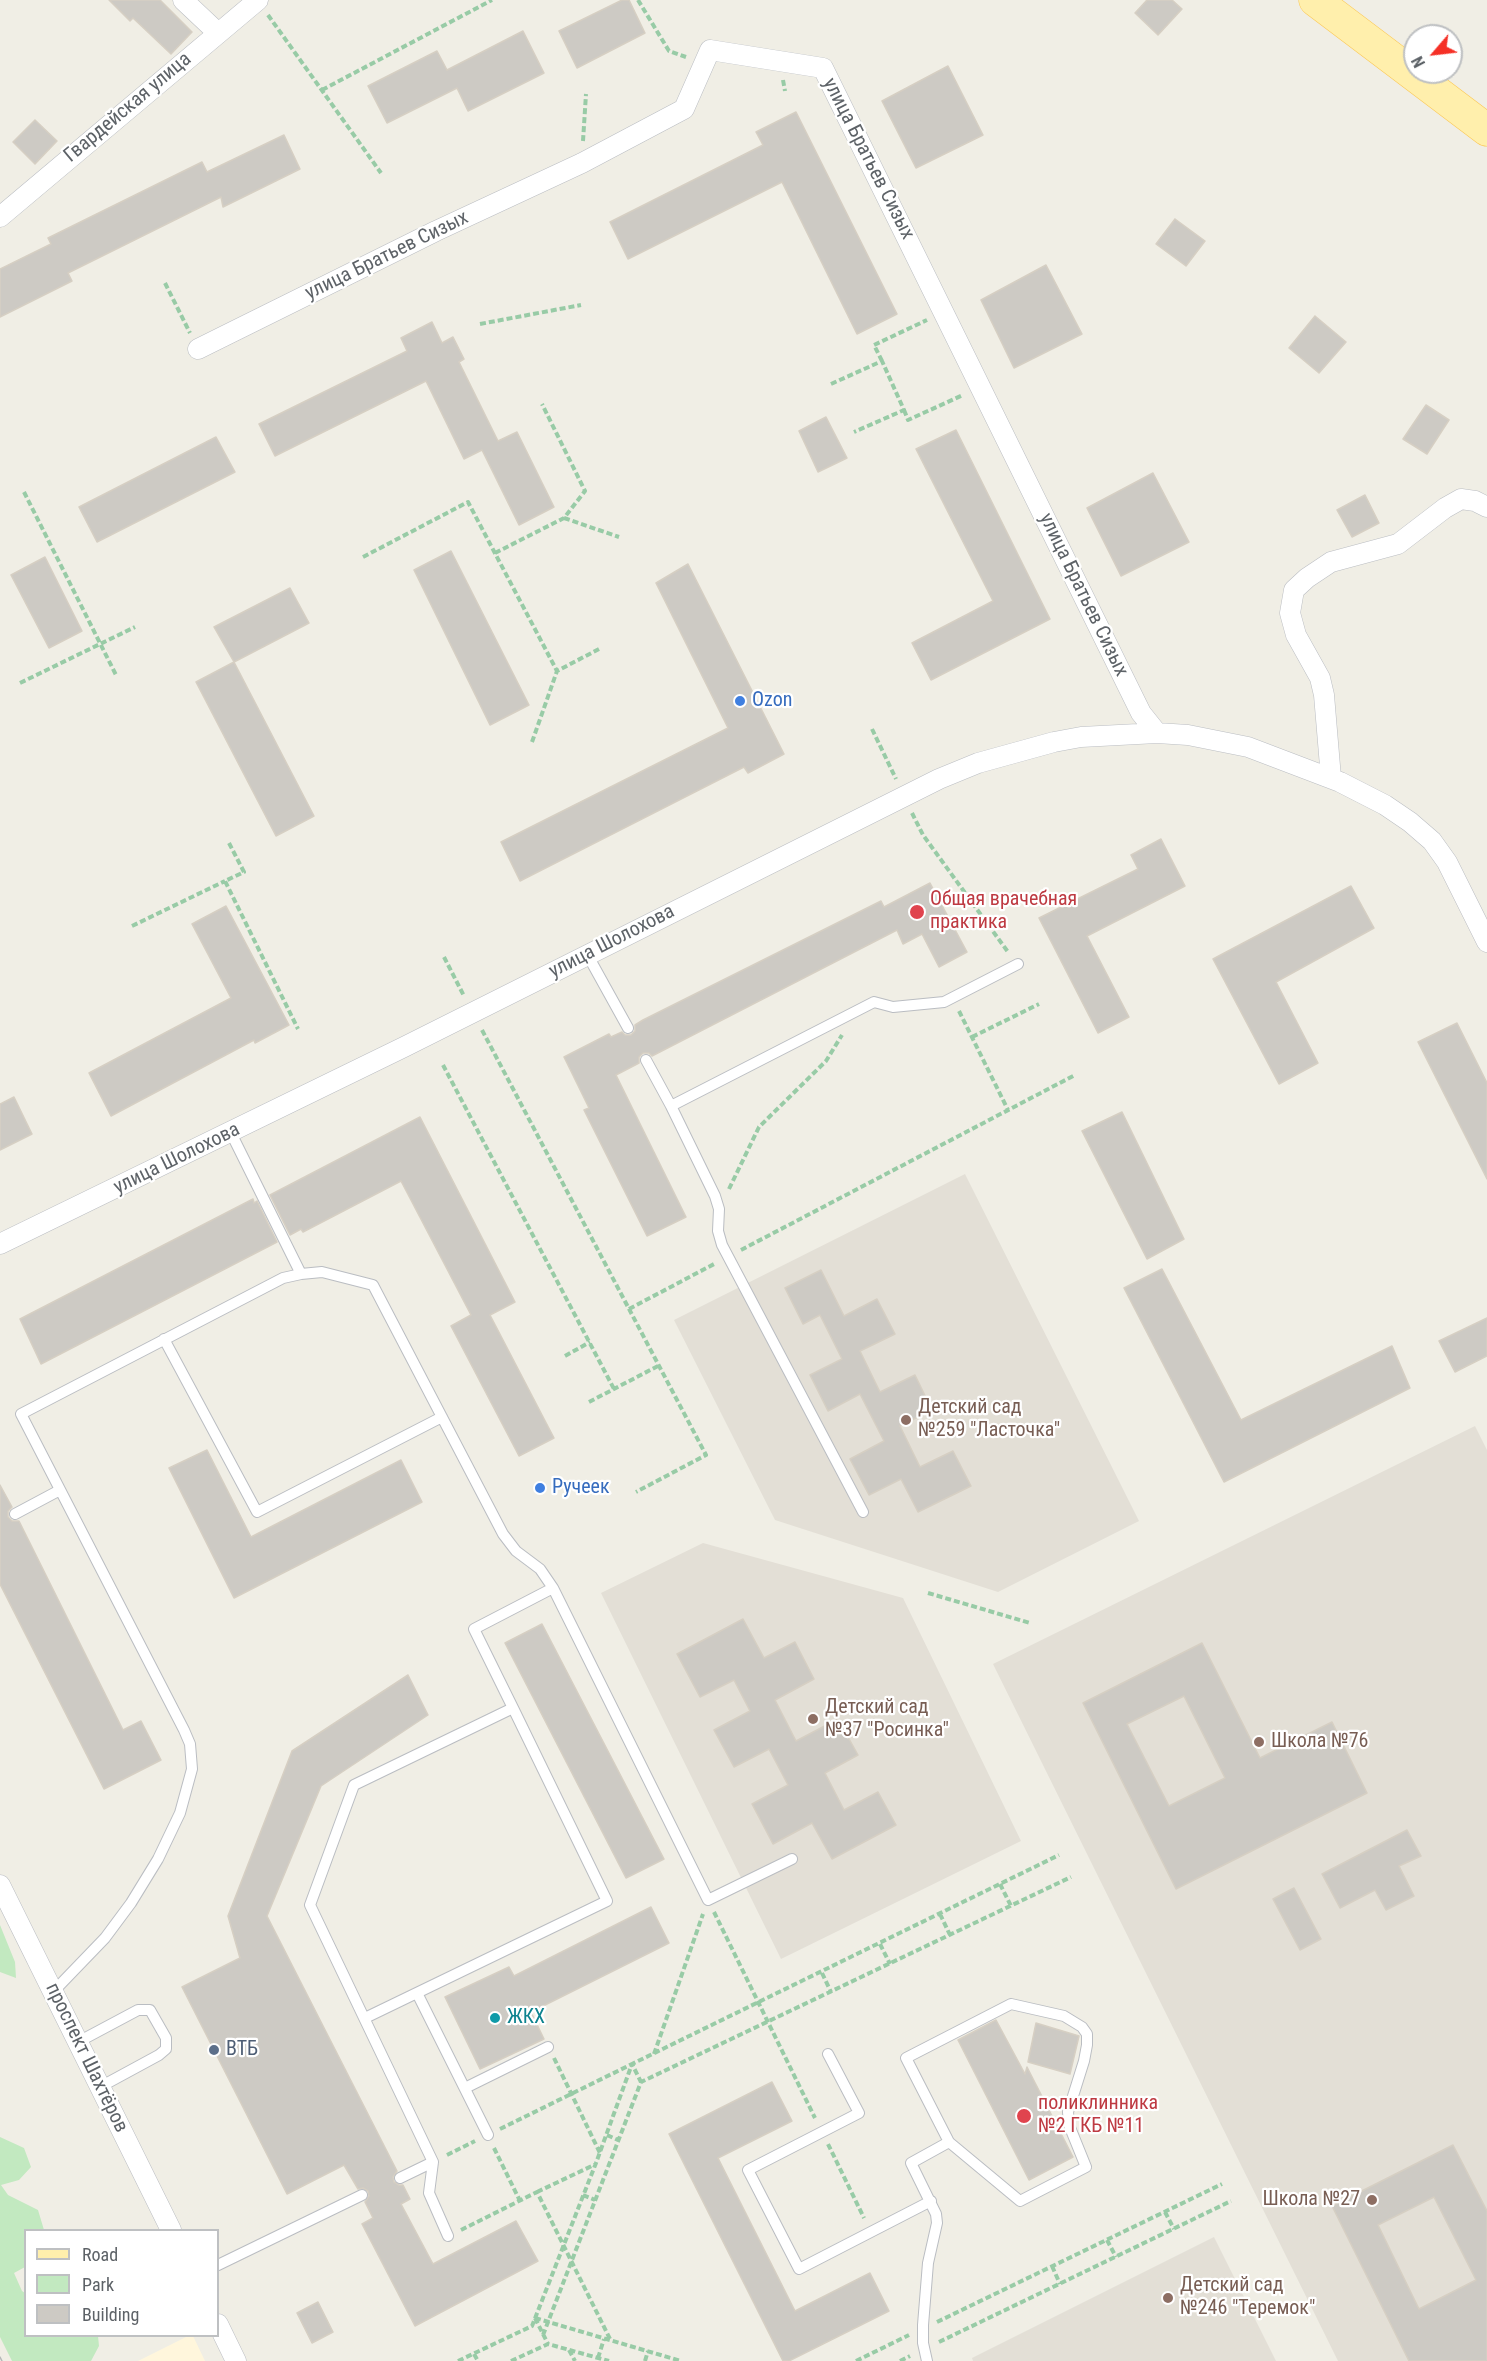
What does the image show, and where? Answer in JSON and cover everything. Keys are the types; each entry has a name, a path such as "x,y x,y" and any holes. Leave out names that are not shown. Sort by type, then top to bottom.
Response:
{"main road":[{"path":"1315,0 1487,130"}],"street":[{"path":"183,0 218,33"},
{"name":"Гвардейская улица","path":"0,217 257,0"},
{"name":"улица Братьев Сизых","path":"198,349 436,231 582,163 684,109 710,50 823,68 1140,713 1156,733"},
{"path":"1331,778 1324,695 1320,678 1296,635 1290,613 1294,590 1331,562 1398,544 1445,508 1461,499 1475,501 1487,507"},
{"name":"улица Шолохова","path":"0,1244 231,1133 939,778 1054,742 1081,737 1156,733 1188,735 1248,747 1331,778 1385,805 1432,841 1448,862 1487,942"},
{"name":"проспект Шахтёров","path":"0,1885 171,2229"},
{"path":"219,2326 236,2361"}],"lane":[{"path":"587,954 628,1028"},
{"path":"671,1106 873,1002 893,1007 944,1002 1018,964"},
{"path":"646,1060 671,1106 719,1209 718,1231 728,1257 863,1512"},
{"path":"231,1133 301,1274"},
{"path":"53,1992 105,1938 131,1903 158,1859 180,1813 192,1768 190,1744 21,1414 283,1278 301,1274 322,1272 373,1285 502,1534 516,1551 540,1569 553,1588 708,1900 792,1859"},
{"path":"164,1339 258,1512 442,1417"},
{"path":"15,1514 60,1490"},
{"path":"365,2018 606,1901 474,1629 553,1588"},
{"path":"448,2236 429,2193 433,2162 310,1905 354,1785 513,1708"},
{"path":"417,1993 488,2135"},
{"path":"1011,2004 1064,2016 1082,2027 1087,2034 1087,2045 1068,2112 1071,2131 1086,2167 1020,2201 949,2142 906,2058 1011,2004"},
{"path":"78,2042 138,2010 150,2010 166,2038 166,2049 159,2055 100,2087"},
{"path":"465,2088 548,2047"},
{"path":"828,2054 859,2113 748,2170 799,2269 931,2201"},
{"path":"927,2361 923,2328 930,2250 937,2223 931,2201 911,2163 949,2142"},
{"path":"400,2178 433,2162"},
{"path":"219,2265 362,2195"}],"path":[{"path":"257,0 381,173"},
{"path":"322,90 492,0"},
{"path":"638,0 669,51"},
{"path":"582,163 586,94"},
{"path":"165,283 198,349"},
{"path":"480,324 581,305"},
{"path":"944,313 874,345 908,420 981,387"},
{"path":"831,384 882,361"},
{"path":"495,553 564,518 585,491 542,404"},
{"path":"854,432 904,410"},
{"path":"24,492 116,675"},
{"path":"363,557 468,502 557,671"},
{"path":"564,518 619,537"},
{"path":"20,683 135,627"},
{"path":"532,742 557,671 599,649"},
{"path":"923,835 1018,964"},
{"path":"132,926 243,872 229,843"},
{"path":"225,881 298,1029"},
{"path":"444,957 706,1455 636,1492"},
{"path":"953,998 1008,1110"},
{"path":"972,1037 1039,1004"},
{"path":"719,1209 759,1127 826,1061 857,1010"},
{"path":"444,1065 614,1389"},
{"path":"629,1309 1075,1075"},
{"path":"565,1356 590,1342"},
{"path":"589,1402 658,1366"},
{"path":"928,1593 1030,1623"},
{"path":"433,2162 1059,1855"},
{"path":"543,2334 641,2082 1071,1878"},
{"path":"1000,1884 1011,1906"},
{"path":"708,1900 872,2232"},
{"path":"654,2054 708,1900"},
{"path":"940,1914 950,1935"},
{"path":"880,1944 890,1964"},
{"path":"822,1972 831,1992"},
{"path":"548,2047 600,2153"},
{"path":"632,2064 641,2082"},
{"path":"458,2361 532,2326 600,2153 632,2064"},
{"path":"606,2134 618,2140"},
{"path":"488,2135 520,2201"},
{"path":"448,2236 596,2163"},
{"path":"855,2361 1222,2184"},
{"path":"537,2192 611,2341"},
{"path":"583,2195 595,2200"},
{"path":"900,2361 1231,2201"},
{"path":"1165,2212 1174,2229"},
{"path":"1107,2240 1116,2257"},
{"path":"1052,2266 1060,2284"},
{"path":"535,2318 681,2361"},
{"path":"535,2318 548,2344"},
{"path":"598,2358 604,2339"},
{"path":"511,2361 548,2344 609,2361"},
{"path":"569,2350 575,2361"},
{"path":"645,2361 648,2351"},
{"path":"474,2354 478,2361"}],"shaded area":[{"name":"Детский сад №259 \"Ласточка\"","path":"965,1174 1139,1521 998,1592 775,1520 674,1320"},
{"name":"Школа №76","path":"1475,1426 1487,1450 1487,2361 1338,2361 993,1664"},
{"name":"Детский сад №37 \"Росинка\"","path":"703,1543 903,1598 1021,1841 781,1959 601,1593"},
{"name":"Детский сад №246 \"Теремок\"","path":"1214,2237 1276,2361 973,2361 972,2358"},
{"path":"186,2337 193,2337 205,2361 138,2361"}],"green space":[{"path":"0,1925 15,1962 16,1978 0,1972"},
{"path":"0,2137 24,2148 31,2167 19,2180 1,2185 8,2195 38,2210 44,2229 24,2229 24,2268 14,2273 24,2292 24,2337 98,2337 99,2346 91,2361 12,2361 0,2337"}],"building":[{"path":"109,0 160,0 192,32 171,54 133,18 130,21"},
{"path":"622,0 629,0 645,33 577,68 559,31"},
{"path":"1147,0 1172,0 1182,9 1158,35 1135,13"},
{"path":"523,31 544,73 468,111 457,88 387,123 368,86 437,51 447,70"},
{"path":"948,66 983,135 916,168 882,101"},
{"path":"796,112 897,314 857,334 782,182 628,259 610,222 763,145 756,132"},
{"path":"35,120 57,141 35,164 13,142"},
{"path":"284,135 300,169 223,207 221,197 68,273 72,281 0,317 0,269 51,244 48,238 202,162 207,172"},
{"path":"1175,219 1205,241 1186,266 1156,244"},
{"path":"1046,265 1082,334 1014,368 981,300"},
{"path":"1315,316 1346,342 1319,373 1289,348"},
{"path":"432,322 442,343 453,337 464,359 459,362 498,441 517,432 554,507 519,525 482,450 464,459 426,381 275,456 259,424 407,351 401,338"},
{"path":"1426,405 1449,420 1427,454 1403,439"},
{"path":"826,417 847,458 818,472 799,431"},
{"path":"956,430 1050,619 931,680 912,643 993,601 916,449"},
{"path":"216,437 235,472 97,542 79,507"},
{"path":"1153,473 1189,542 1121,576 1087,508"},
{"path":"1365,495 1379,523 1352,537 1337,510"},
{"path":"451,551 529,705 490,725 414,570"},
{"path":"45,557 82,631 49,648 11,575"},
{"path":"688,564 784,754 748,773 744,767 520,881 501,842 728,728 656,583"},
{"path":"290,588 309,623 234,662 214,627"},
{"path":"234,662 314,816 276,836 196,682"},
{"path":"1161,839 1185,886 1087,936 1129,1017 1098,1033 1039,918 1138,869 1131,855"},
{"path":"930,883 967,952 939,967 922,934 903,944 897,930 652,1056 649,1053 643,1053 639,1057 639,1063 616,1075 686,1217 647,1236 584,1110 589,1108 564,1057 609,1034 611,1037 622,1032 625,1035 631,1035 635,1031 635,1025 643,1020 881,901 884,907"},
{"path":"1351,886 1374,928 1276,982 1318,1063 1279,1084 1213,959"},
{"path":"226,906 289,1025 255,1043 254,1040 111,1116 89,1073 231,998 192,924"},
{"path":"1457,1023 1487,1083 1487,1179 1418,1042"},
{"path":"14,1097 32,1134 0,1150 0,1104"},
{"path":"1122,1112 1184,1239 1147,1259 1082,1131"},
{"path":"420,1117 515,1302 490,1315 554,1438 519,1456 451,1326 471,1315 401,1181 303,1232 301,1229 290,1235 270,1195"},
{"path":"253,1199 254,1203 257,1201 277,1242 41,1364 20,1319"},
{"path":"1162,1269 1241,1420 1392,1346 1410,1388 1224,1482 1124,1288"},
{"path":"821,1270 844,1316 877,1299 895,1334 860,1351 880,1392 915,1375 932,1410 900,1426 920,1467 953,1451 971,1486 918,1512 901,1479 869,1495 850,1459 884,1441 860,1394 828,1411 810,1375 842,1359 820,1315 803,1324 785,1288"},
{"path":"1487,1318 1487,1356 1455,1372 1439,1341"},
{"path":"207,1450 251,1537 401,1460 422,1502 234,1598 169,1468"},
{"path":"0,1485 12,1507 8,1511 8,1517 12,1521 19,1521 123,1730 141,1721 161,1760 104,1789 0,1584"},
{"path":"743,1619 764,1658 795,1642 814,1679 775,1700 796,1741 838,1719 858,1755 825,1773 844,1810 878,1792 896,1825 832,1859 812,1823 773,1844 752,1804 788,1785 769,1749 734,1767 714,1730 750,1711 734,1680 700,1697 677,1654"},
{"path":"542,1624 664,1859 626,1878 505,1643"},
{"path":"1202,1643 1260,1758 1332,1722 1367,1793 1176,1889 1083,1703","holes":["1184,1696 1225,1778 1169,1806 1127,1724"]},
{"path":"408,1675 428,1715 321,1786 267,1916 397,2171 393,2177 394,2182 403,2185 410,2199 401,2204 433,2264 516,2221 538,2261 415,2326 362,2224 373,2218 365,2202 369,2196 368,2191 363,2188 358,2189 344,2165 287,2194 182,1987 240,1958 228,1916 292,1751"},
{"path":"1407,1830 1421,1856 1399,1866 1414,1896 1386,1910 1375,1890 1340,1908 1322,1874"},
{"path":"1294,1888 1321,1939 1300,1950 1273,1899"},
{"path":"651,1907 669,1943 531,2012 544,2039 480,2069 445,1997 509,1967 514,1976"},
{"name":"поликлинника №2 ГКБ №11","path":"996,2020 1025,2074 1027,2067 1073,2157 1029,2180 958,2040"},
{"path":"1036,2023 1079,2036 1070,2074 1028,2062"},
{"path":"772,2082 792,2121 718,2158 795,2311 870,2273 889,2311 789,2361 783,2361 669,2134"},
{"path":"1453,2145 1487,2211 1487,2361 1409,2361 1332,2206","holes":["1434,2197 1476,2280 1419,2309 1378,2225"]},
{"path":"318,2302 333,2332 312,2343 297,2313"}],"tram line":[{"path":"0,2357 2,2361"}],"place":[{"name":"Ozon","path":"740,701"},
{"name":"Общая врачебная практика","path":"917,912"},
{"name":"Детский сад №259 \"Ласточка\"","path":"906,1420"},
{"name":"Ручеек","path":"540,1488"},
{"name":"Детский сад №37 \"Росинка\"","path":"813,1719"},
{"name":"Школа №76","path":"1259,1742"},
{"name":"ЖКХ","path":"495,2018"},
{"name":"ВТБ","path":"214,2050"},
{"name":"поликлинника №2 ГКБ №11","path":"1024,2116"},
{"name":"Школа №27","path":"1372,2200"},
{"name":"Детский сад №246 \"Теремок\"","path":"1168,2298"}]}
